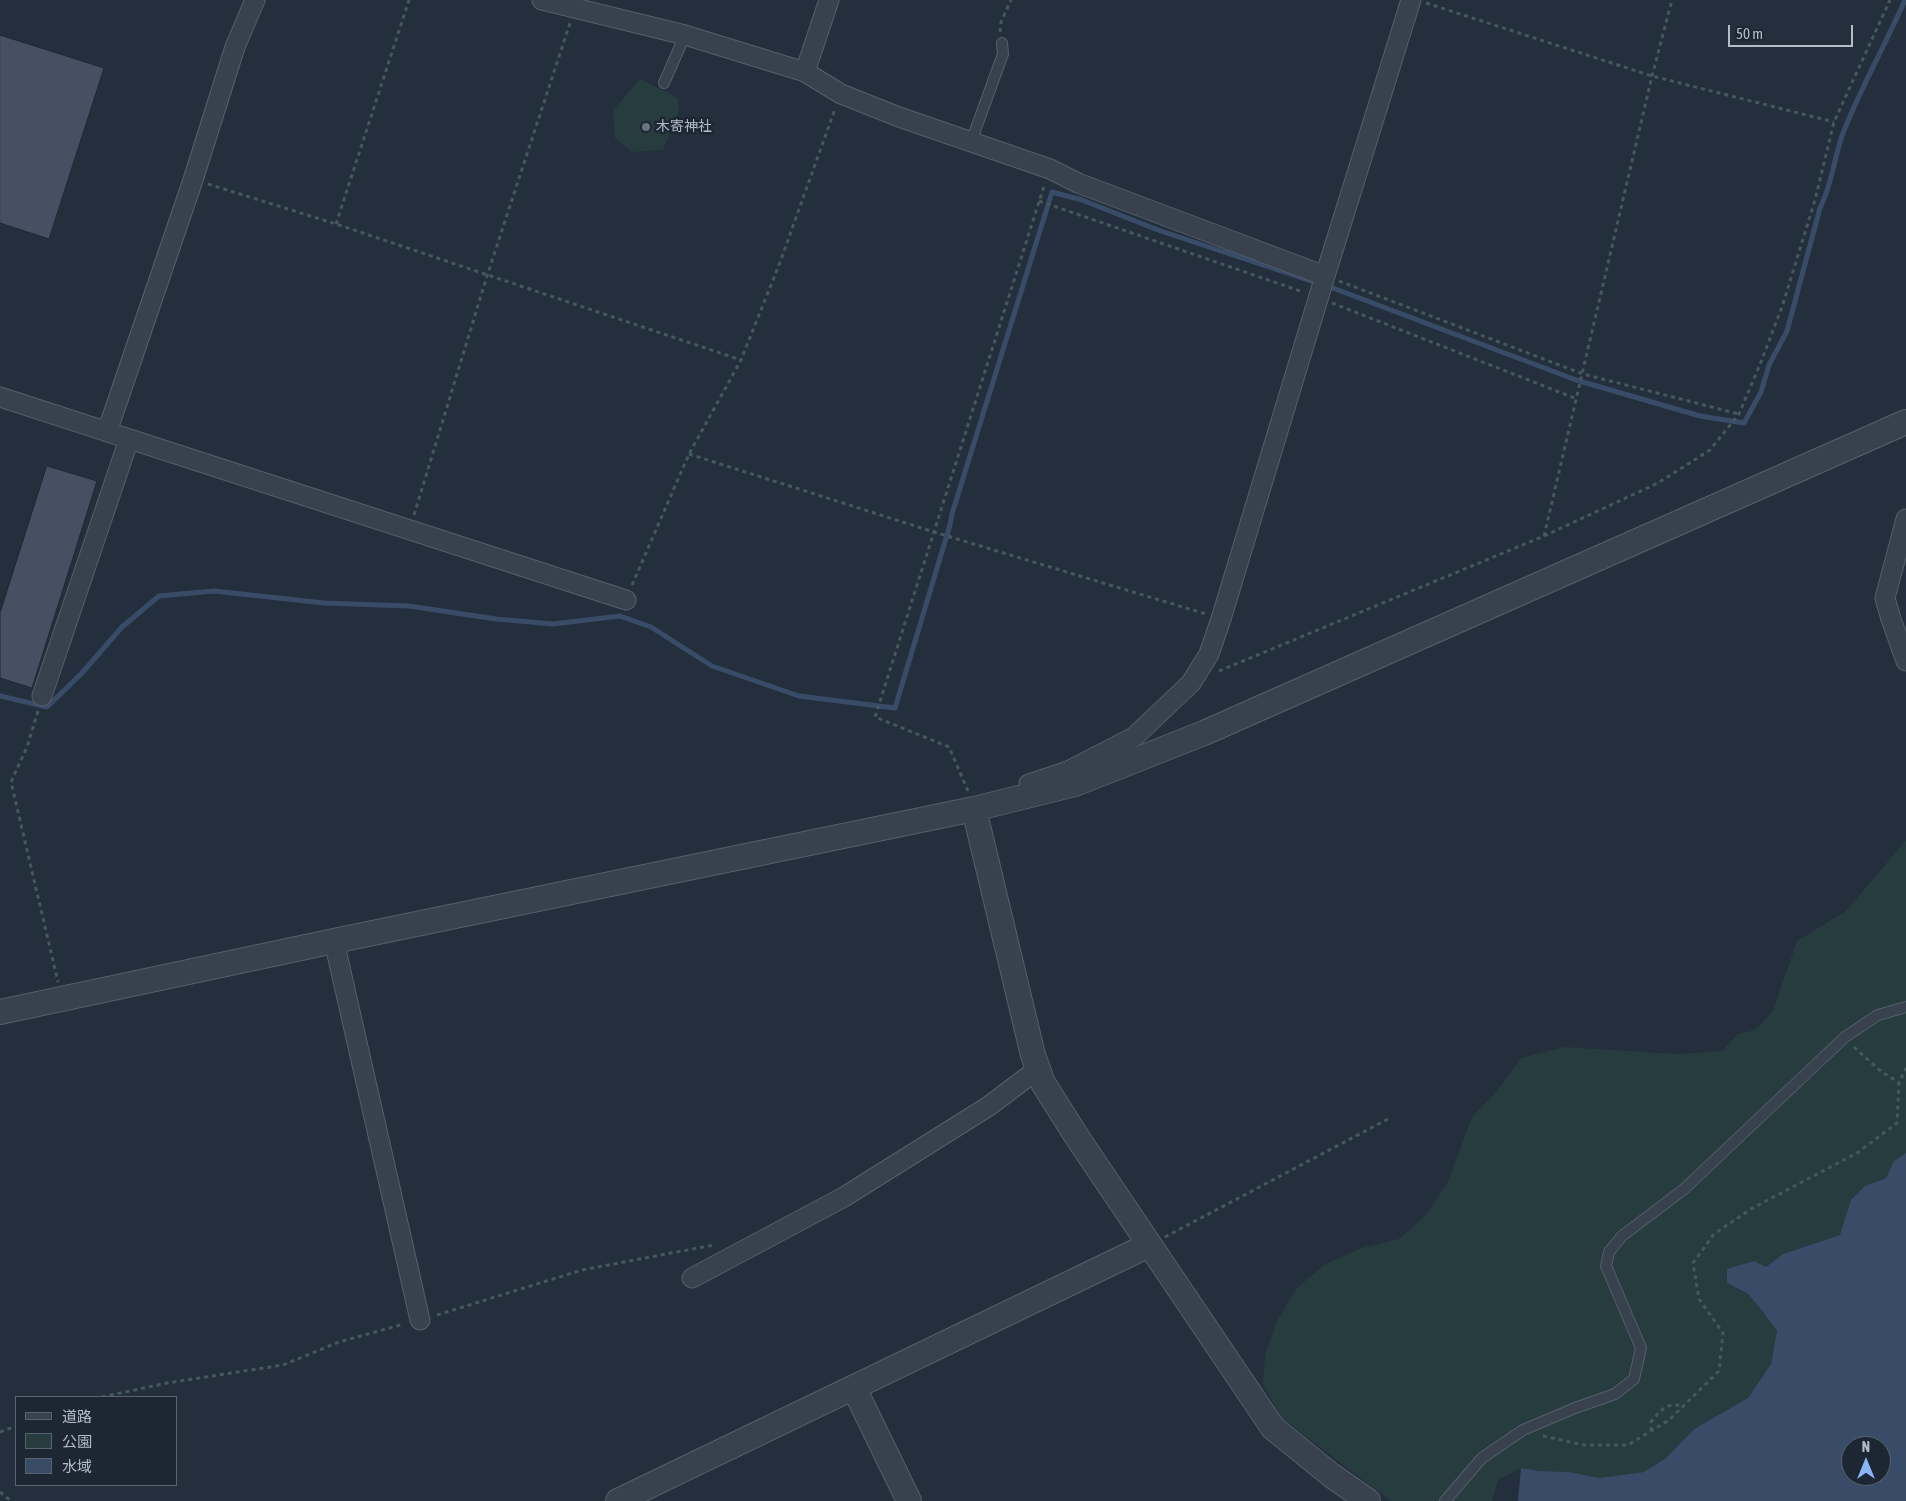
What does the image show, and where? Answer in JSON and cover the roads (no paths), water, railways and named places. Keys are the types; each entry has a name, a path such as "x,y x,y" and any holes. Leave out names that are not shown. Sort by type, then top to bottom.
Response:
{"street":[{"path":"107,432 236,47 255,0"},
{"path":"542,0 685,35 805,72 841,94 899,118 1050,168 1078,183 1325,276"},
{"path":"805,72 829,0"},
{"path":"1029,795 1029,784 1068,771 1134,737 1191,683 1209,654 1412,0"},
{"path":"0,397 626,600"},
{"path":"0,1012 974,809 1075,784 1204,733 1906,422"},
{"path":"42,696 129,439"},
{"path":"1906,519 1885,598 1890,620 1906,661"},
{"path":"974,809 1033,1055 1043,1083 1149,1245 1273,1428 1368,1501"},
{"path":"334,941 420,1320"},
{"path":"692,1278 844,1197 989,1106 1038,1069"},
{"path":"618,1501 1149,1245"},
{"path":"854,1388 909,1501"}],"lane":[{"path":"664,83 685,35"},
{"path":"971,142 1003,54 1002,43"},
{"path":"1445,1501 1482,1458 1523,1430 1575,1408 1615,1394 1634,1379 1641,1348 1606,1266 1609,1252 1622,1236 1683,1190 1845,1037 1878,1015 1906,1007"}],"water":[{"path":"1906,1153 1906,1501 1518,1501 1521,1468 1569,1472 1599,1478 1644,1472 1666,1458 1694,1429 1748,1398 1771,1364 1777,1331 1748,1294 1727,1283 1727,1269 1754,1261 1766,1267 1783,1254 1840,1235 1851,1200 1865,1186 1886,1178 1894,1161"}],"waterway":[{"path":"1325,285 1576,380 1700,416 1744,423 1761,392 1769,365 1787,331 1820,208 1828,189 1845,128 1905,0"},
{"path":"0,696 47,707 82,673 122,627 159,596 214,591 324,603 409,606 496,619 553,624 620,616 651,627 712,666 799,696 895,708 952,514 1052,192 1082,200 1158,230 1317,283"}],"place":[{"name":"木寄神社","path":"646,127"}]}
